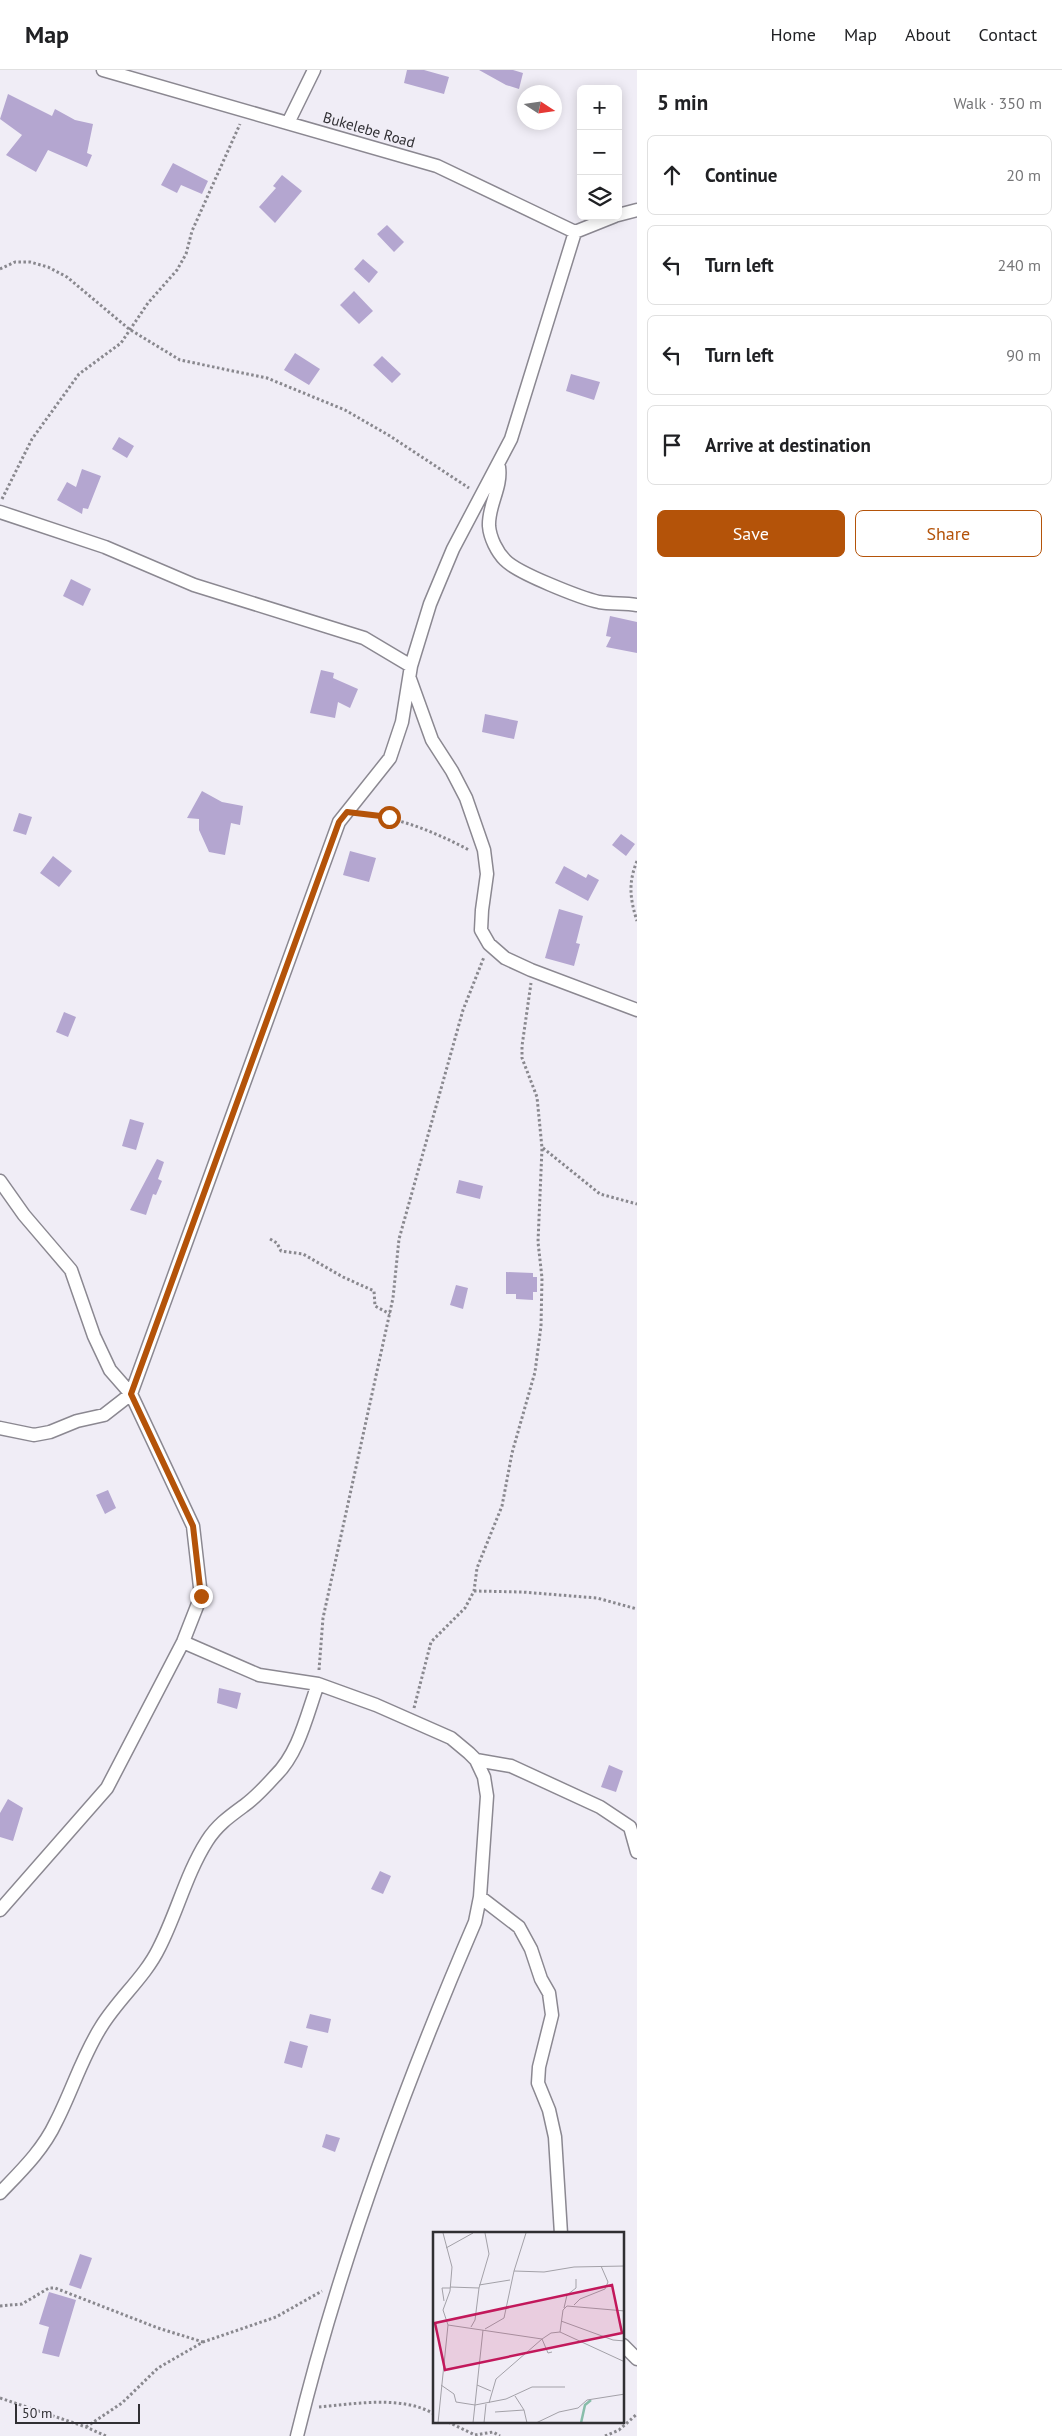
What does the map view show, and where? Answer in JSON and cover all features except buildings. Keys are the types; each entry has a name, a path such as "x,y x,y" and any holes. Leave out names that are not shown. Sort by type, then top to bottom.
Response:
{"street":[{"name":"Bukelebe Road","path":"104,70 437,166 575,232"},
{"path":"288,123 314,70"},
{"path":"622,214 637,210"},
{"path":"0,1428 34,1435 50,1432 77,1421 104,1415 131,1394 339,822 390,758 402,722 410,673 430,604 454,549 511,439 575,232 606,220"},
{"path":"498,464 500,477 490,514 489,528 493,542 506,562 557,588 600,602 637,605"},
{"path":"0,512 105,548 194,585 364,638 410,673 432,740 452,771 466,798 484,850 487,874 482,910 482,930 489,944 505,958 637,1010"},
{"path":"0,1181 24,1215 71,1270 94,1336 110,1370 131,1394 193,1526 201,1596 183,1642 107,1788 0,1910"},
{"path":"183,1642 259,1675 318,1684 376,1705 451,1738 476,1760 484,1777 486,1796 480,1897 475,1922 388,2135 338,2282 297,2436"},
{"path":"0,2193 40,2151 56,2123 73,2081 101,2026 134,1986 158,1950 196,1862 208,1840 224,1820 247,1804 286,1763 299,1737 318,1684"},
{"path":"476,1760 511,1766 600,1807 630,1827 637,1852"},
{"path":"480,1897 519,1927 549,1993 552,2015 539,2067 538,2084 549,2110 556,2136 560,2232"},
{"path":"624,2346 637,2359"}],"path":[{"path":"0,502 32,439 79,374 121,343 129,329 177,270 186,254 192,231 245,112"},
{"path":"0,269 15,262 30,262 48,267 67,277 129,329 180,360 267,378 344,410 390,436 483,496"},
{"path":"347,812 389,817 442,836 486,859"},
{"path":"637,861 631,875 629,890 637,922"},
{"path":"318,1684 323,1618 390,1314 400,1239 463,1010 489,944"},
{"path":"412,1721 431,1642 465,1608 474,1591 477,1568 502,1506 512,1453 535,1372 541,1326 542,1278 538,1242 542,1148 537,1098 522,1058 532,970"},
{"path":"542,1148 600,1194 637,1204"},
{"path":"270,1239 277,1243 281,1251 303,1254 343,1277 374,1291 375,1306 390,1314"},
{"path":"474,1591 522,1592 596,1598 637,1609"},
{"path":"86,2426 122,2403 158,2368 204,2342 276,2316 338,2282"},
{"path":"0,2306 22,2304 49,2288 55,2288 158,2328 204,2342"},
{"path":"0,2398 86,2426 106,2436"},
{"path":"304,2408 368,2403 404,2404 433,2414"},
{"path":"605,2436 619,2430 637,2414"},
{"path":"452,2424 475,2435 493,2432 500,2436"}],"route":[{"path":"201,1596 193,1526 131,1394 339,822 347,812 389,817"}]}
